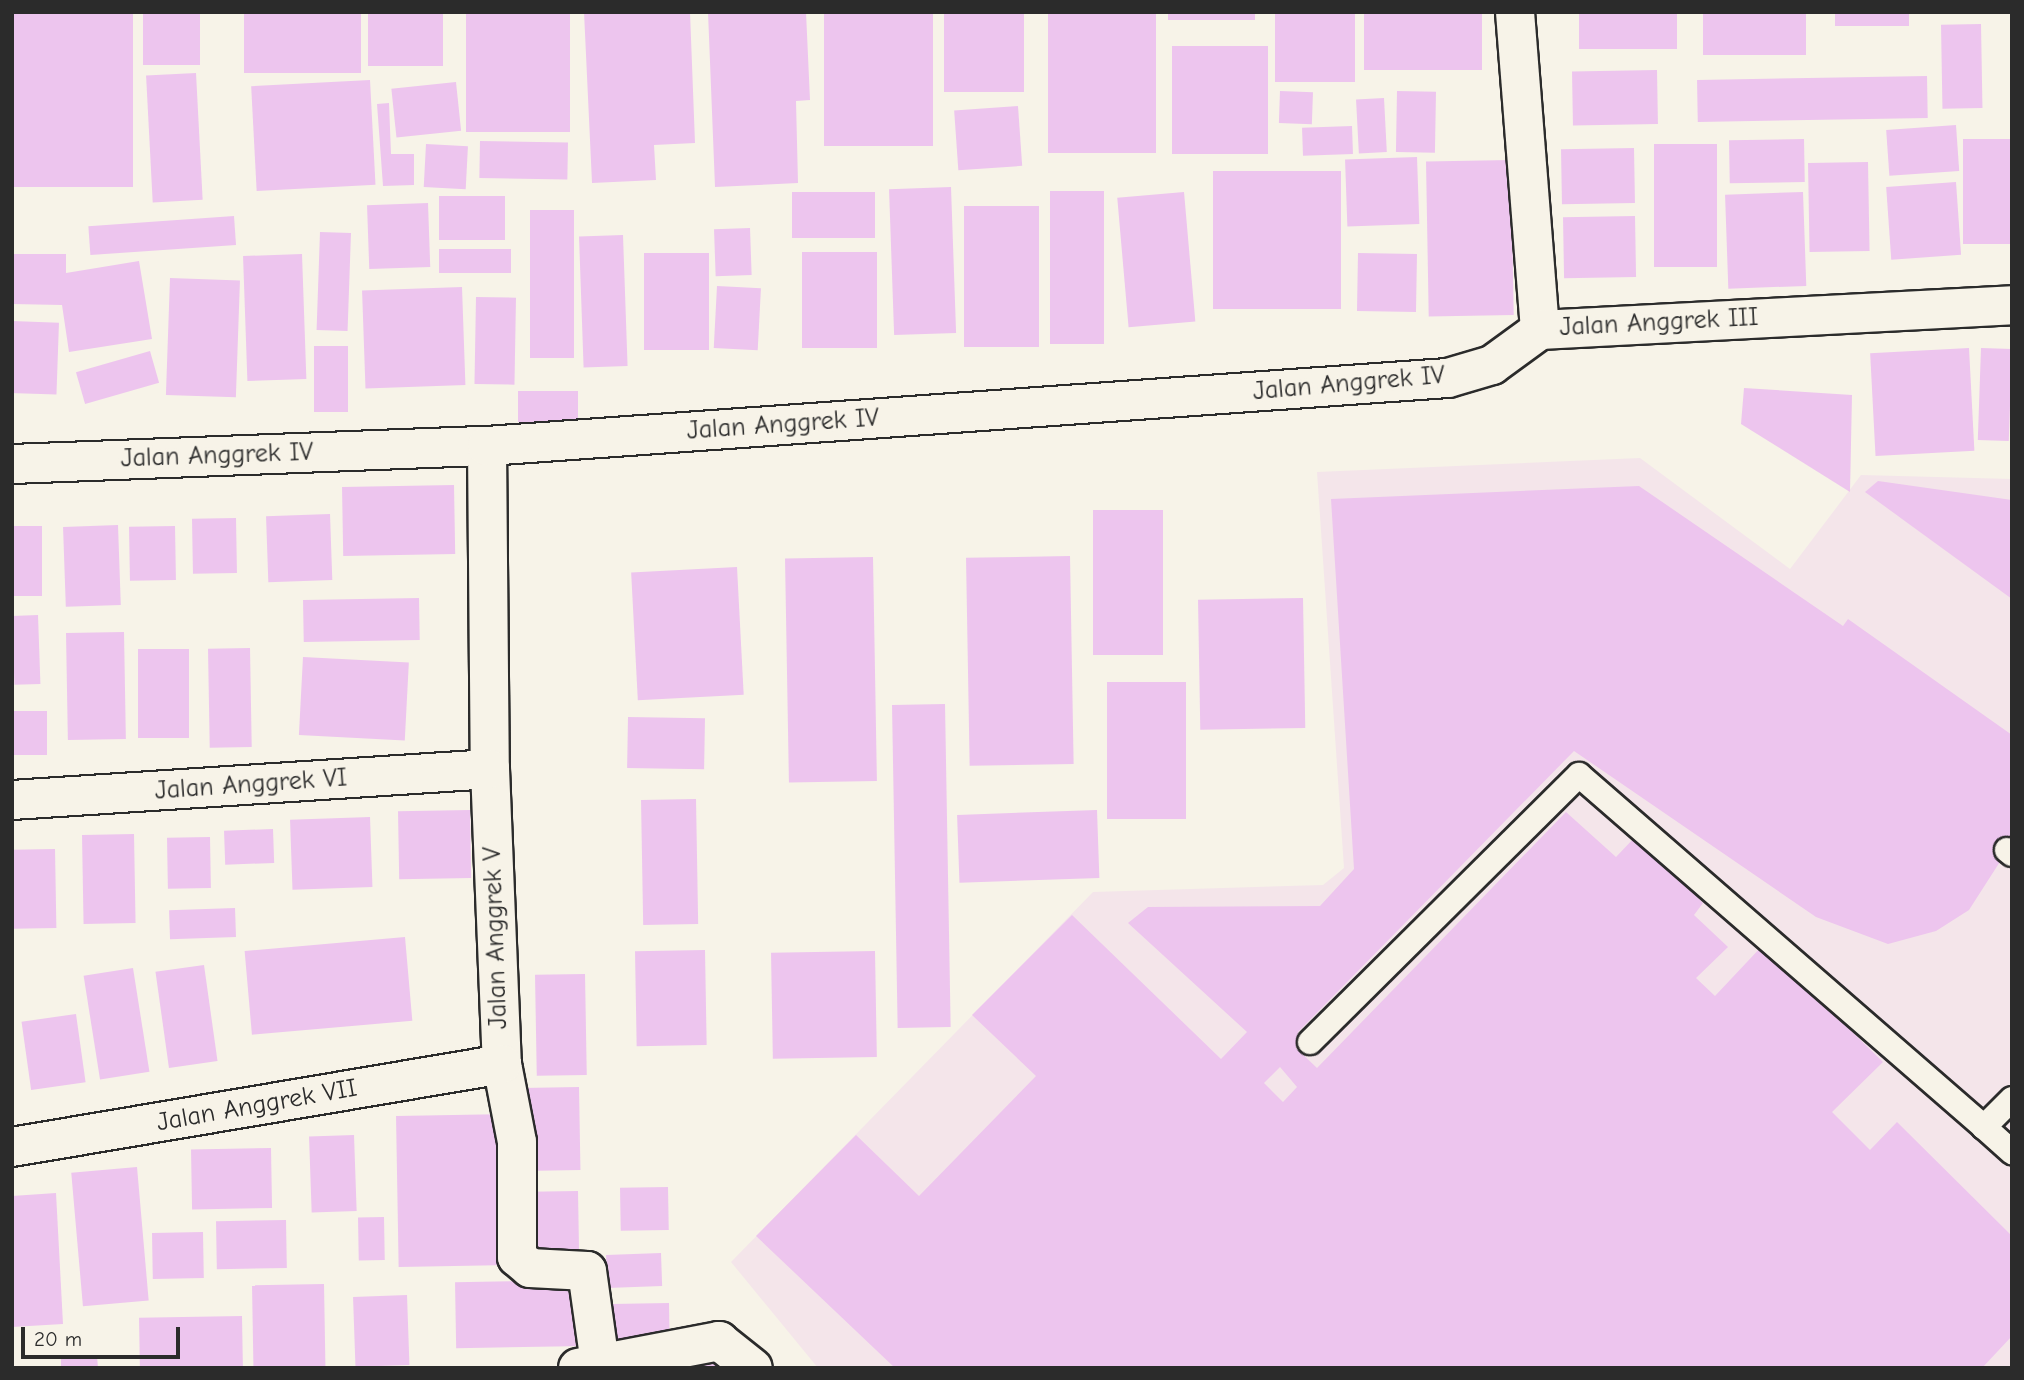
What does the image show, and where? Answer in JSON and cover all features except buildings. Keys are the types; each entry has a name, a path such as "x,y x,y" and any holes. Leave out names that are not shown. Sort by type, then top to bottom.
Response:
{"street":[{"name":"Jalan Anggrek III","path":"1515,12 1540,330 2012,305"},
{"name":"Jalan Anggrek IV","path":"12,464 487,446 1448,378 1492,365 1540,330"},
{"name":"Jalan Anggrek V","path":"487,446 489,769 502,1065 517,1142 518,1263 587,1271 589,1365 719,1341 753,1368"},
{"name":"Jalan Anggrek VI","path":"12,800 489,769"},
{"name":"Jalan Anggrek VII","path":"12,1147 502,1065"}],"lane":[{"path":"1310,1042 1579,775 2012,1152"},
{"path":"1984,1127 2012,1099"}],"shaded area":[{"path":"1640,458 1790,569 1861,475 2012,479 2012,1368 818,1368 731,1262 1093,892 1323,885 1344,868 1317,472"}]}
